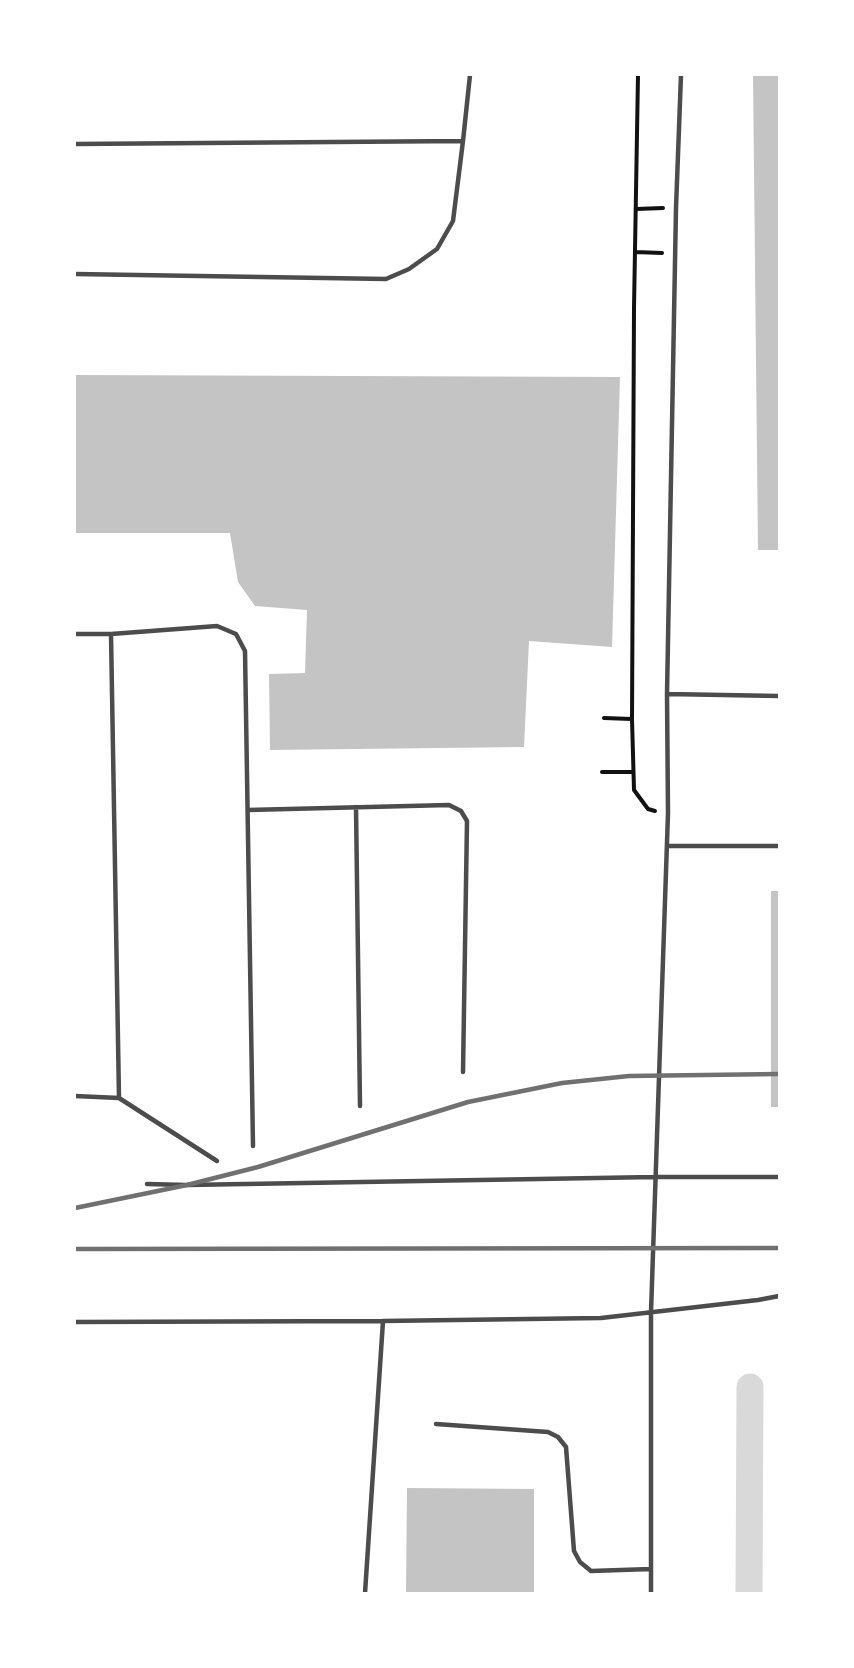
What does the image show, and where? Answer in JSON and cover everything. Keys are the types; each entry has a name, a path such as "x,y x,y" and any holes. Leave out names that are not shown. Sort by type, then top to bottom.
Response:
{"lane":[{"path":"75,274 386,279 409,269 437,249 453,220 470,75"},
{"path":"651,1593 651,1312 668,813 667,693 676,208 681,75"},
{"path":"75,144 463,141"},
{"path":"75,634 111,634 217,626 236,634 245,651 253,1146"},
{"path":"111,634 119,1098"},
{"path":"667,693 779,696"},
{"path":"248,810 449,805 461,811 467,821 463,1072"},
{"path":"356,807 360,1106"},
{"path":"666,846 779,846"},
{"path":"75,1096 119,1098 217,1161"},
{"path":"147,1184 779,1177"},
{"path":"75,1322 601,1318 779,1296"},
{"path":"365,1593 383,1321"},
{"path":"436,1424 548,1432 558,1437 566,1447 574,1551 580,1562 591,1571 651,1569"}],"path":[{"path":"638,75 633,772 634,790 648,809 668,813"},
{"path":"636,209 676,208"},
{"path":"635,252 675,254"},
{"path":"604,718 632,719"},
{"path":"603,772 633,772"}],"building":[{"path":"753,75 779,75 779,550 758,550"},
{"path":"75,375 620,377 612,647 529,641 524,747 270,750 269,674 305,673 307,610 255,606 238,582 230,533 75,533"},
{"path":"771,891 779,891 779,1107 771,1107"},
{"path":"407,1488 534,1489 534,1593 406,1593"}],"waterway":[{"path":"749,1593 750,1387"}],"railway":[{"path":"75,1208 187,1185 258,1167 468,1102 562,1083 629,1076 779,1074"},
{"path":"75,1249 779,1248"}]}
